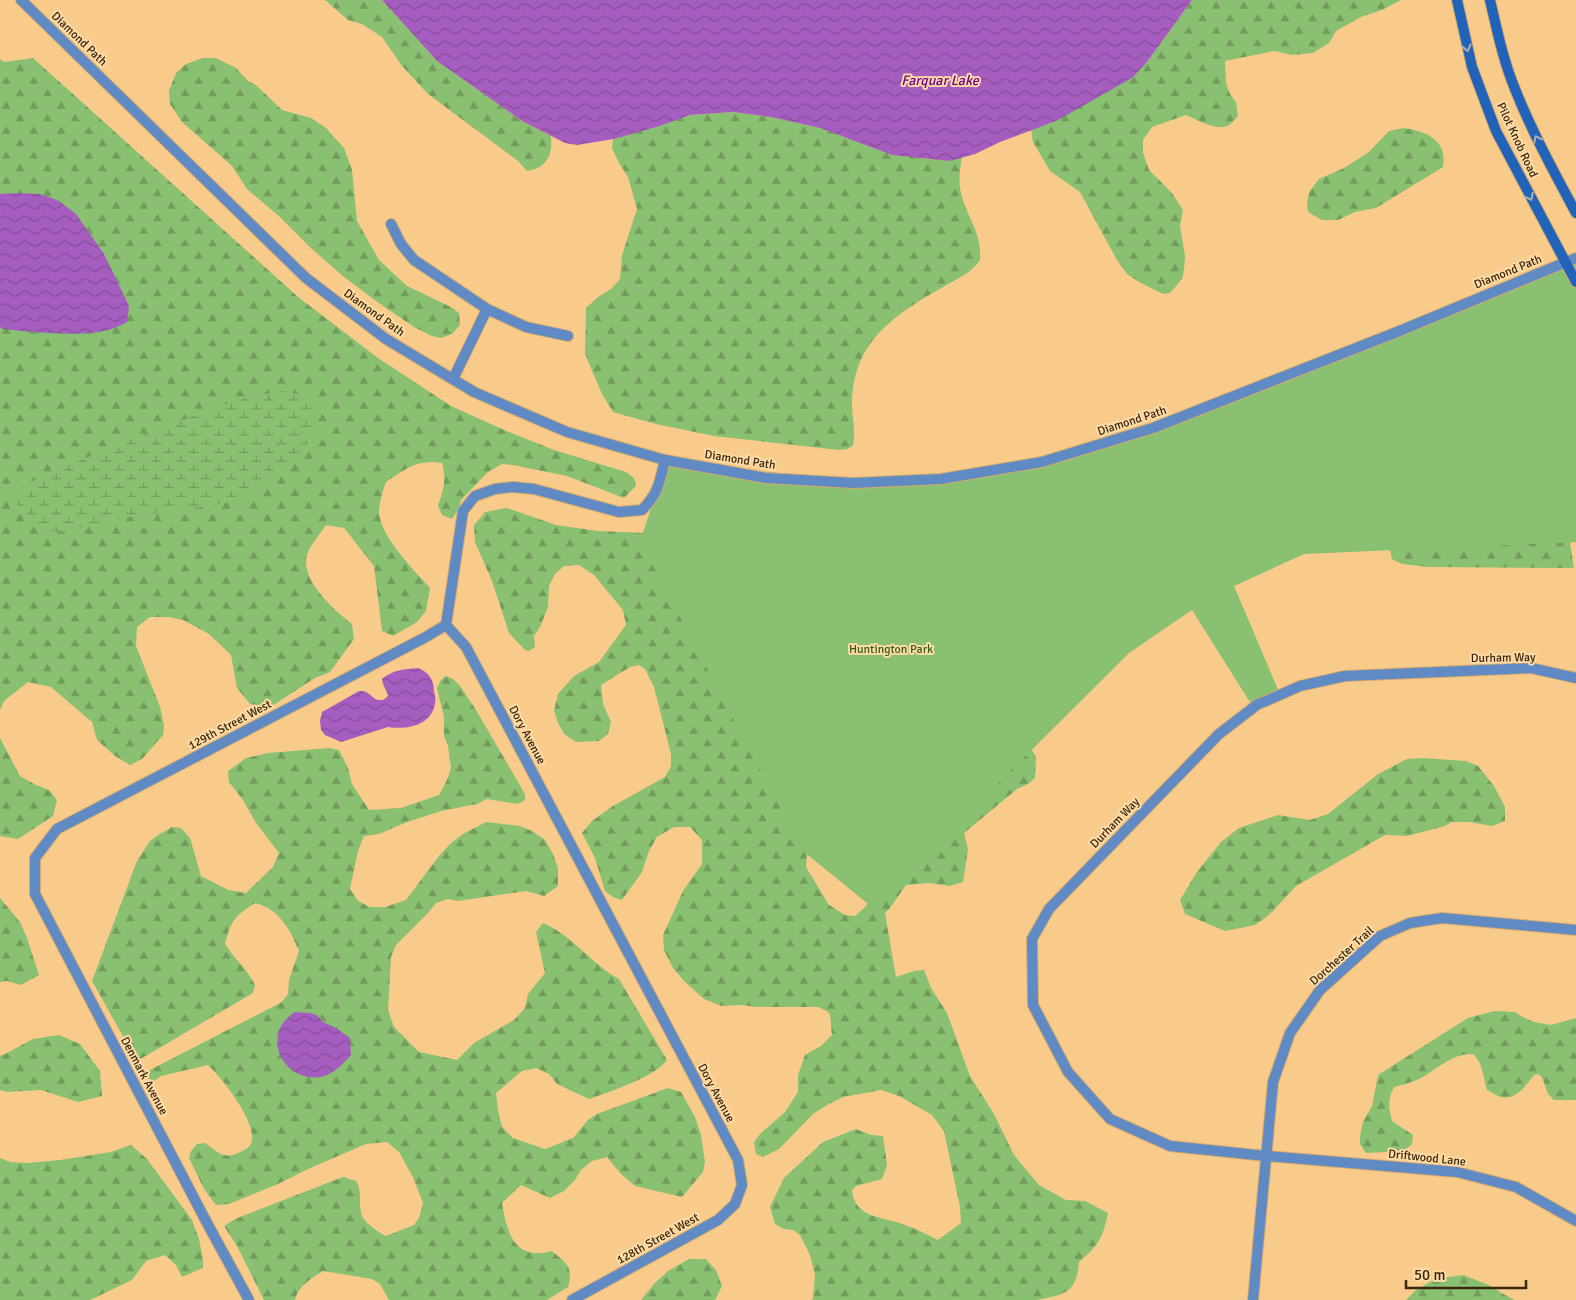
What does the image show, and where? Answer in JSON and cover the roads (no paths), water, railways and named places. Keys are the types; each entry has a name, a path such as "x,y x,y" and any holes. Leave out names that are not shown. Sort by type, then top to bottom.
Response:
{"main road":[{"name":"Pilot Knob Road","path":"1457,0 1472,66 1496,131 1576,282"},
{"name":"Pilot Knob Road","path":"1490,0 1502,52 1514,88 1536,138 1576,213"}],"street":[{"name":"Diamond Path","path":"21,0 306,278 386,340 474,392 567,432 665,460 766,478 853,483 941,479 1042,462 1154,428 1397,332 1576,258"},
{"path":"391,224 401,244 414,260 487,309 526,327 568,336"},
{"path":"453,379 487,309"},
{"path":"446,625 463,511 475,496 495,489 513,487 534,489 619,512 642,510 655,497 665,460"},
{"name":"129th Street West","path":"35,858 57,829 446,625"},
{"name":"Dory Avenue","path":"446,625 466,647 738,1160 742,1185"},
{"name":"Durham Way","path":"1266,1156 1170,1146 1110,1118 1068,1072 1033,1005 1032,939 1049,910 1220,734 1258,704 1266,700 1300,686 1345,676 1531,668 1576,678"},
{"name":"Denmark Avenue","path":"35,858 35,894 249,1300"},
{"name":"Dorchester Trail","path":"1253,1300 1273,1082 1290,1034 1320,990 1380,936 1410,923 1442,918 1576,930"},
{"name":"Driftwood Lane","path":"1266,1156 1457,1172 1516,1187 1576,1221"},
{"name":"128th Street West","path":"572,1300 718,1220 734,1204 742,1185"}],"water":[{"name":"Farquar Lake","path":"382,0 1192,0 1147,62 1132,78 1056,121 1000,142 975,154 950,161 892,155 820,128 771,117 733,112 690,115 614,139 577,145 565,143 522,121 437,61"},
{"path":"0,194 40,194 59,201 76,214 104,254 129,306 127,322 109,330 80,334 3,329 0,327"},
{"path":"418,668 430,677 435,698 433,711 424,721 410,727 388,727 341,742 325,735 321,730 322,712 359,691 367,693 378,700 383,700 388,695 382,679 394,672"},
{"path":"294,1012 317,1015 323,1022 350,1038 351,1055 327,1075 304,1076 294,1071 280,1055 278,1034 283,1023"}],"park label":[{"name":"Huntington Park","path":"891,649"}]}
